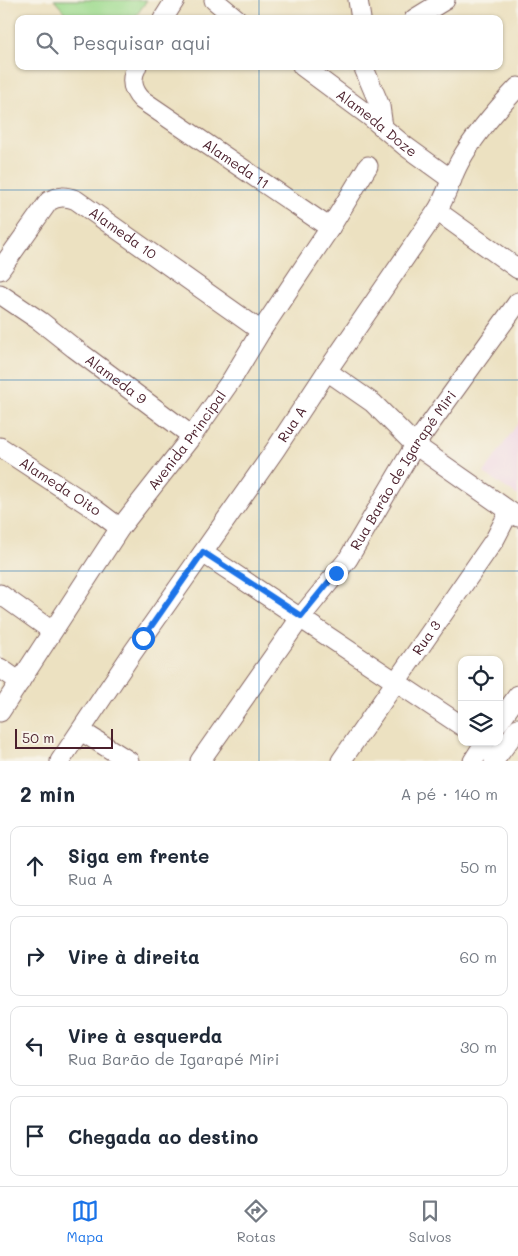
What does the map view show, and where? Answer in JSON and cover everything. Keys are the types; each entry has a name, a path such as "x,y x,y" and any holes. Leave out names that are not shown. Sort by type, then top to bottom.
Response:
{"street":[{"path":"165,15 174,0"},
{"path":"214,0 232,15"},
{"path":"358,0 360,15"},
{"path":"421,15 446,0"},
{"name":"Alameda 11","path":"135,70 134,92 142,100 330,228"},
{"name":"Alameda Doze","path":"307,70 452,180"},
{"path":"365,70 380,106 383,127"},
{"name":"Rua A","path":"60,761 133,652 275,450 326,371 437,211 460,161 486,124 518,87"},
{"name":"Avenida Principal","path":"0,712 120,528 192,436 232,379 261,330 330,228 368,166"},
{"name":"Alameda 10","path":"0,270 49,201 68,197 76,200 261,330"},
{"path":"437,211 518,269"},
{"name":"Alameda 9","path":"0,294 192,436"},
{"name":"Rua Barão de Igarapé Miri","path":"200,761 301,616 348,559 415,444 518,302"},
{"path":"326,371 373,403 415,444 514,515"},
{"name":"Alameda Oito","path":"0,447 120,528"},
{"name":"Rua 3","path":"341,761 495,539 514,515"},
{"path":"203,552 301,616 458,723"},
{"path":"0,594 52,631"},
{"path":"0,668 20,682"},
{"path":"503,716 518,695"},
{"path":"487,746 494,761 518,728"},
{"path":"81,731 129,761"},
{"path":"473,761 482,746"}],"shaded area":[{"path":"518,423 518,496 484,473"}],"green space":[{"path":"54,0 147,0 137,15 67,15"}],"route":[{"path":"143,638 203,552 301,616 336,573"}]}
